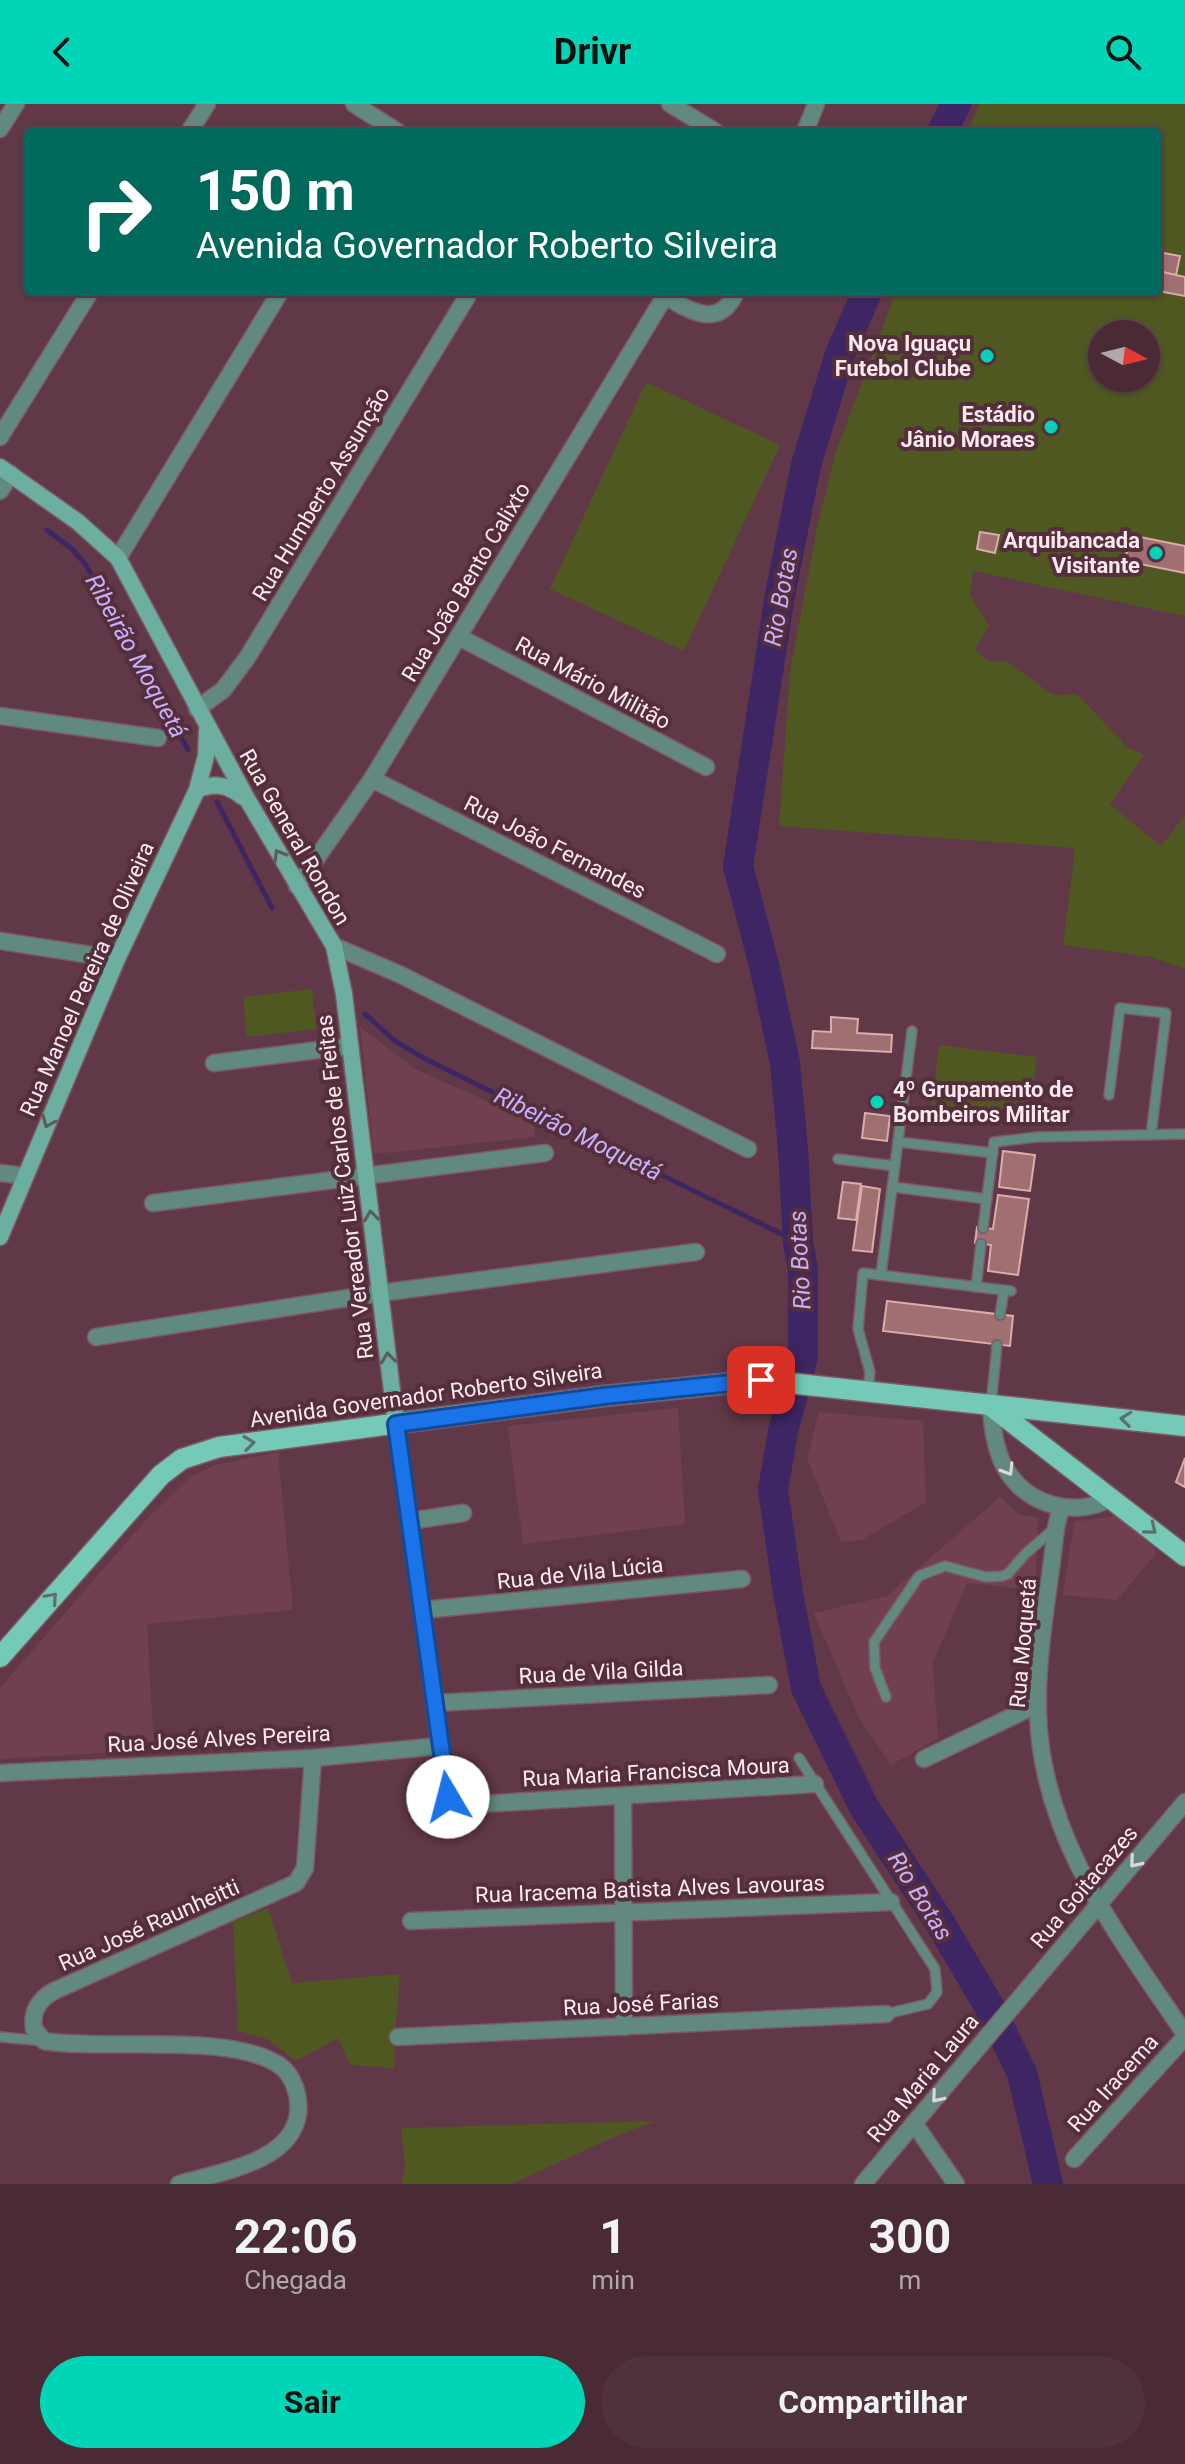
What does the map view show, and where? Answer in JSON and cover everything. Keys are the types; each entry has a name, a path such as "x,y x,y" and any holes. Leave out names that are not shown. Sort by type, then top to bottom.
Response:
{"main road":[{"name":"Avenida Governador Roberto Silveira","path":"0,1657 161,1475 177,1462 219,1447 604,1396 761,1380 1185,1426"},
{"path":"991,1406 1185,1556"},
{"path":"1044,1448 1049,1427 1067,1413"}],"street":[{"path":"0,129 16,104"},
{"path":"192,128 207,104"},
{"path":"354,104 385,128"},
{"path":"670,104 709,128"},
{"path":"807,128 816,104"},
{"path":"0,437 88,296"},
{"path":"118,558 278,296"},
{"name":"Rua Humberto Assunção","path":"197,709 223,690 247,658 468,296"},
{"name":"Rua João Bento Calixto","path":"297,886 372,779 661,296"},
{"path":"667,296 710,315 723,312 733,298"},
{"path":"0,491 5,471"},
{"name":"Rua General Rondon","path":"5,471 78,522 118,558 247,799 334,946 401,975 748,1149"},
{"name":"Rua Mário Militão","path":"459,637 706,767"},
{"path":"0,716 158,738"},
{"name":"Rua Manoel Pereira de Oliveira","path":"0,1237 117,959 197,790 206,756 207,726"},
{"name":"Rua João Fernandes","path":"372,779 717,954"},
{"path":"197,790 224,786 247,799"},
{"path":"0,941 117,959"},
{"name":"Rua Vereador Luiz Carlos de Freitas","path":"334,946 344,994 396,1424"},
{"path":"214,1063 350,1046"},
{"path":"153,1203 545,1153"},
{"path":"0,1173 25,1176"},
{"path":"96,1337 380,1293 696,1252"},
{"path":"991,1406 994,1437 1009,1473 1033,1496 1061,1507 1089,1506 1111,1498"},
{"name":"Rua Maria Francisca Moura","path":"396,1424 447,1795 456,1804 815,1784"},
{"name":"Rua Moquetá","path":"1061,1507 1056,1527 1038,1704 1042,1751 1074,1861 1098,1905 1185,2036"},
{"path":"410,1521 463,1513"},
{"name":"Rua de Vila Lúcia","path":"422,1610 742,1579"},
{"name":"Rua de Vila Gilda","path":"435,1703 769,1685"},
{"path":"924,1759 1038,1704"},
{"name":"Rua José Alves Pereira","path":"0,1773 313,1758 440,1746"},
{"name":"Rua José Raunheitti","path":"44,2041 36,2034 33,2020 38,2006 48,1994 297,1882 306,1863 313,1758"},
{"path":"623,1796 624,2027"},
{"name":"Rua Goitacazes","path":"1017,2001 1185,1802"},
{"name":"Rua Iracema Batista Alves Lavouras","path":"411,1921 891,1902"},
{"name":"Rua Maria Laura","path":"863,2184 1017,2001"},
{"name":"Rua José Farias","path":"398,2037 886,2014"},
{"name":"Rua Iracema","path":"1074,2159 1185,2036"},
{"path":"44,2041 230,2049 267,2059 286,2071 295,2087 298,2106 295,2123 286,2142 255,2160 179,2184"},
{"path":"914,2123 956,2184"}],"lane":[{"path":"1109,1095 1120,1008 1166,1013 1151,1135"},
{"path":"881,1275 912,1031"},
{"path":"983,1228 994,1142 1037,1137 1185,1134"},
{"path":"898,1142 993,1153"},
{"path":"838,1159 895,1166"},
{"path":"893,1187 987,1199"},
{"path":"976,1287 981,1244"},
{"path":"868,1390 870,1372 858,1329 863,1273 1007,1291 1000,1315"},
{"path":"991,1406 997,1345"},
{"path":"886,1697 875,1668 874,1642 919,1576 945,1566 986,1577 1008,1574 1056,1527"},
{"path":"799,1758 931,1961 938,1982 935,1997 928,2004 886,2014"},
{"path":"0,2037 44,2041"}],"shaded area":[{"path":"360,1027 415,1069 534,1122 535,1137 374,1154"},
{"path":"678,1408 685,1524 523,1544 508,1426"},
{"path":"819,1412 923,1421 926,1502 861,1540 841,1542 807,1458"},
{"path":"278,1452 293,1610 147,1624 154,1750 0,1759 0,1688 145,1521 190,1477 215,1465"},
{"path":"1000,1497 1019,1515 1038,1518 1035,1590 967,1583 933,1662 938,1738 891,1765 859,1718 814,1613 887,1596"},
{"path":"1120,1515 1157,1552 1117,1600 1063,1595 1074,1522"}],"green space":[{"path":"980,104 1185,104 1185,616 973,571 970,595 989,626 975,649 987,661 1007,661 1053,695 1077,694 1127,747 1144,755 1110,804 1161,846 1185,815 1185,969 1151,957 1063,945 1075,848 779,826 790,672 818,522 836,452 894,296 1162,296 1162,128 969,128"},
{"path":"646,382 780,445 684,651 550,589"},
{"path":"312,989 316,1029 247,1037 243,997"},
{"path":"939,1045 1037,1057 1029,1117 932,1105"},
{"path":"268,1908 292,1983 400,1974 395,2068 350,2065 338,2038 296,2061 267,2039 238,2031 233,1922"},
{"path":"656,2121 511,2184 401,2184 405,2166 401,2128"}],"building":[{"path":"1162,253 1180,256 1176,275 1162,272"},
{"path":"1162,272 1185,277 1185,296 1162,292"},
{"path":"980,532 999,535 995,553 977,549"},
{"name":"Arquibancada Visitante","path":"1130,535 1185,546 1185,573 1125,561"},
{"path":"831,1017 858,1019 857,1033 892,1035 891,1052 812,1048 813,1031 831,1032"},
{"path":"865,1113 890,1116 887,1141 862,1138"},
{"path":"1003,1151 1035,1155 1030,1191 999,1187"},
{"path":"843,1182 861,1184 856,1220 838,1218"},
{"path":"862,1186 880,1189 872,1252 853,1250"},
{"path":"998,1195 1029,1199 1018,1275 988,1271 991,1245 975,1243 977,1227 993,1229"},
{"path":"887,1301 1013,1316 1010,1346 883,1331"},
{"path":"1185,1458 1185,1487 1176,1482"}],"waterway":[{"name":"Rio Botas","path":"944,128 956,104"},
{"name":"Rio Botas","path":"865,296 839,357 806,465 780,595 738,866 785,1063 798,1242 803,1270 803,1357 783,1431 773,1490 806,1688 864,1807 940,1923 989,2006 1022,2073 1048,2184"},
{"name":"Ribeirão Moquetá","path":"47,530 71,548 86,565 188,750"},
{"name":"Ribeirão Moquetá","path":"217,802 272,908"},
{"name":"Ribeirão Moquetá","path":"365,1014 395,1041 427,1060 798,1242"}],"place":[{"name":"Nova Iguaçu Futebol Clube","path":"987,356"},
{"name":"Estádio Jânio Moraes","path":"1051,427"},
{"name":"Arquibancada Visitante","path":"1156,553"},
{"name":"4º Grupamento de Bombeiros Militar","path":"877,1102"}],"route":[{"path":"448,1797 396,1424 604,1396 761,1380"}]}
